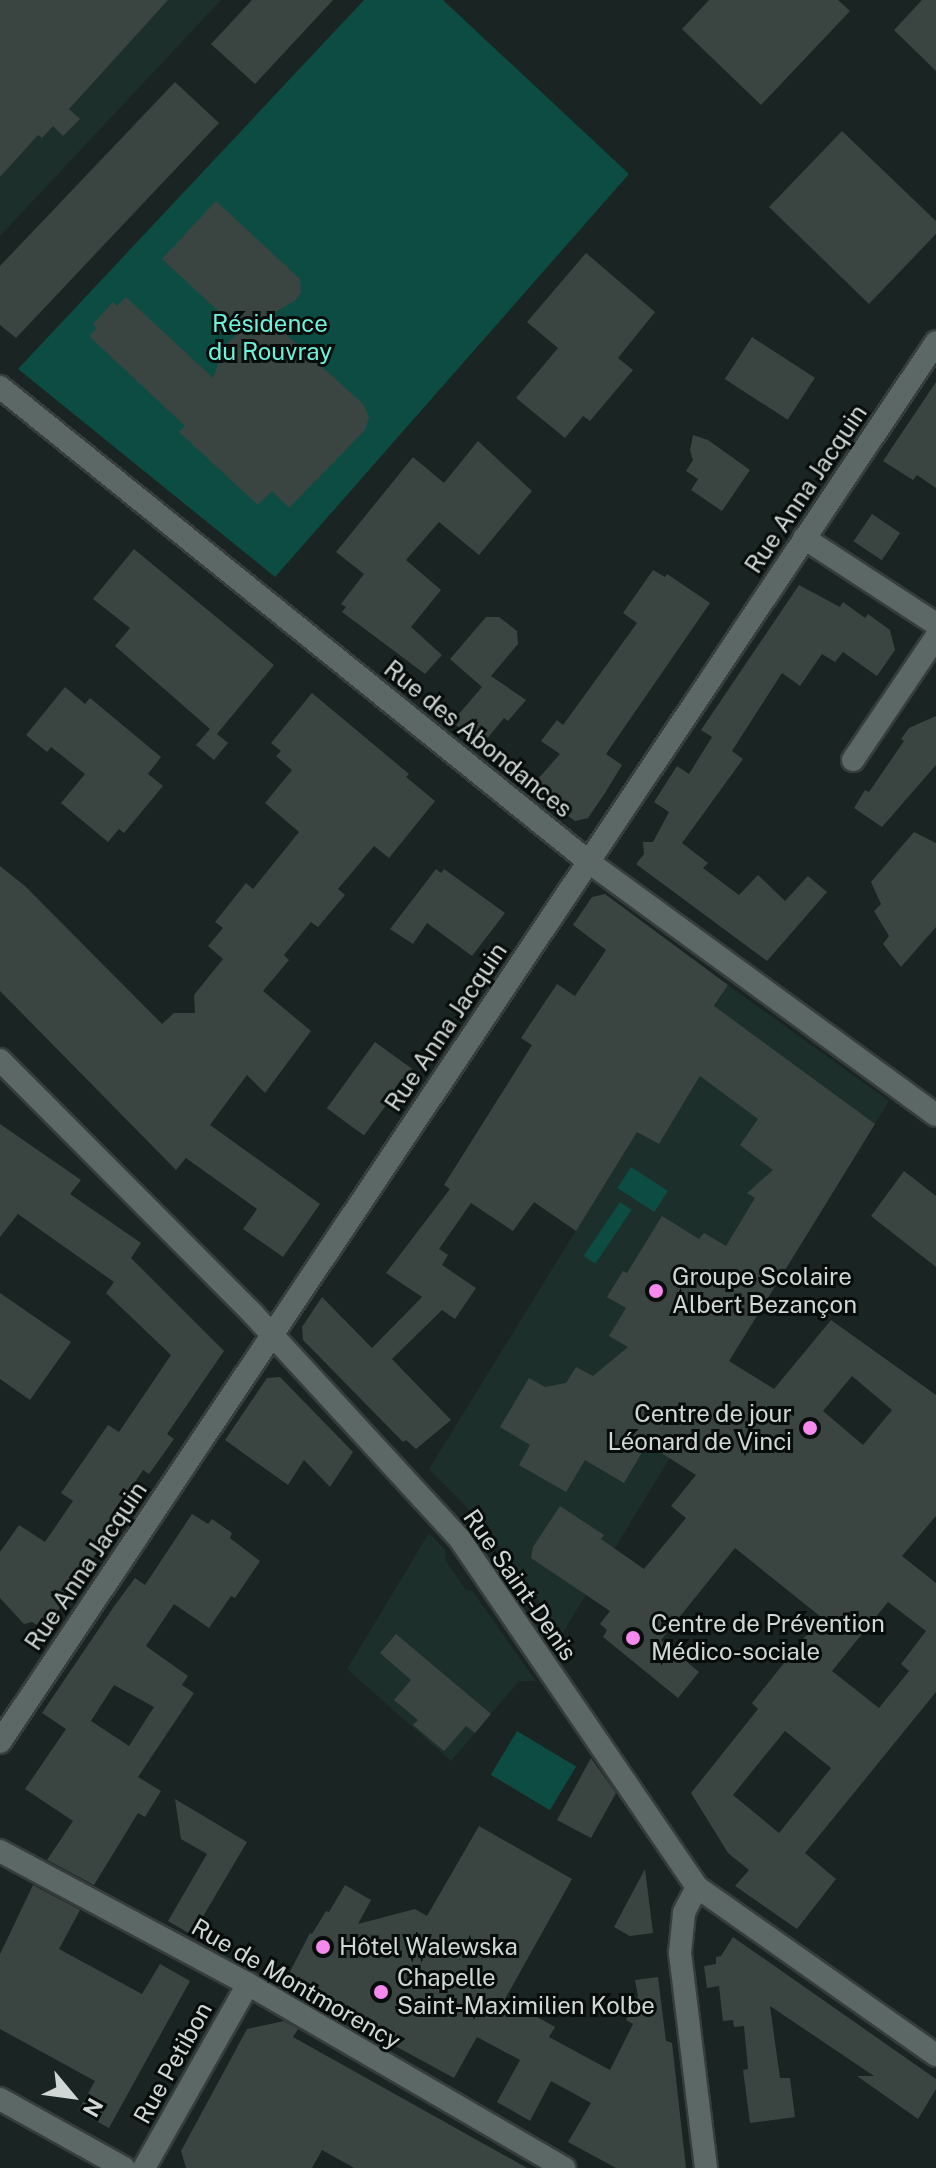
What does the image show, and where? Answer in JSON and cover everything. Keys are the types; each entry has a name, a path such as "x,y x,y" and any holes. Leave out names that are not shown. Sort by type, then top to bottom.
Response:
{"street":[{"name":"Rue Anna Jacquin","path":"0,1742 936,342"},
{"name":"Rue des Abondances","path":"0,387 589,862 936,1115"},
{"path":"804,538 936,624"},
{"path":"853,760 936,637"},
{"name":"Rue Saint-Denis","path":"0,1060 272,1334 459,1538 697,1887 936,2055"},
{"name":"Rue de Montmorency","path":"0,1851 248,1984 564,2168"},
{"path":"697,1887 684,1913 680,1953 706,2168"},
{"name":"Rue Petibon","path":"144,2168 248,1984"},
{"path":"0,2099 124,2168"}],"shaded area":[{"path":"0,0 221,0 0,236"},
{"name":"Groupe Scolaire Albert Bezançon","path":"728,985 889,1101 562,1634 485,1526 429,1469 644,1120 646,1137 659,1144 698,1080 678,1065"},
{"path":"429,1533 445,1550 446,1561 465,1589 473,1592 536,1681 519,1681 451,1761 347,1669"}],"green space":[{"name":"Résidence du Rouvray","path":"364,0 443,0 629,174 275,577 18,369"},
{"path":"631,1167 668,1191 654,1212 617,1188"},
{"path":"620,1202 632,1210 595,1264 584,1256"},
{"path":"517,1731 576,1767 550,1810 491,1775"}],"building":[{"path":"0,0 168,0 69,109 80,119 63,136 53,126 42,138 38,135 0,177"},
{"path":"252,0 333,0 255,84 211,44"},
{"path":"709,0 838,0 850,11 761,105 682,29"},
{"path":"922,0 936,0 936,71 894,30"},
{"path":"175,82 219,123 16,338 0,325 0,266"},
{"path":"842,131 936,221 936,234 869,304 769,207"},
{"name":"Résidence du Rouvray","path":"216,201 300,279 301,292 296,300 267,317 363,404 369,417 365,430 289,508 272,491 258,505 179,432 185,426 89,336 97,328 93,324 113,302 117,306 126,297 213,378 225,346 240,331 162,259"},
{"path":"586,253 655,312 618,358 633,370 590,421 583,416 565,438 516,398 558,348 527,322"},
{"path":"752,337 815,378 788,420 725,379"},
{"path":"936,382 936,488 917,475 913,480 883,461"},
{"path":"693,435 708,440 750,470 722,511 691,490 698,479 686,471 693,460 690,450"},
{"path":"478,441 532,491 479,555 439,522 406,560 441,590 411,627 442,655 425,674 342,612 346,607 341,604 364,574 336,552 413,457 444,483"},
{"path":"872,514 900,533 882,560 854,541"},
{"path":"134,549 274,665 217,734 228,743 214,760 196,745 210,729 115,646 130,628 93,599"},
{"path":"653,570 665,577 667,574 710,603 606,754 622,765 605,793 588,818 575,821 530,788 560,754 541,741 557,720 563,725 637,623 623,613"},
{"path":"799,585 840,607 843,602 865,618 868,614 890,630 895,650 877,676 843,652 835,662 822,654 800,686 782,673 732,751 743,759 682,843 708,863 703,868 739,895 758,875 785,901 808,876 827,892 767,961 636,864 644,854 643,842 653,842 669,812 654,802 677,766 689,774 712,737 701,730"},
{"path":"486,617 499,617 517,631 518,644 491,676 526,700 508,721 504,718 482,745 452,722 482,687 450,659"},
{"path":"65,687 85,704 90,698 161,757 148,774 163,786 124,833 119,829 108,842 61,803 85,774 51,747 47,752 26,735"},
{"path":"312,693 409,774 406,777 435,801 389,858 374,846 338,889 345,895 318,927 311,922 284,955 289,960 263,991 311,1031 265,1093 247,1075 210,1125 320,1204 283,1257 243,1229 257,1209 186,1158 176,1170 0,991 0,866 25,886 162,1024 174,1013 195,1013 194,995 223,959 208,946 223,928 215,922 246,883 253,889 299,832 265,803 292,770 276,756 281,751 271,743"},
{"path":"936,716 936,765 882,827 854,808 865,790 869,792 904,741 901,739 909,728"},
{"path":"914,832 936,843 936,927 901,967 883,944 889,936 874,911 881,904 871,882"},
{"path":"436,869 441,873 444,869 505,913 472,956 427,923 413,944 390,929"},
{"path":"605,894 728,985 714,1006 875,1124 729,1361 774,1389 831,1320 936,1395 936,1516 902,1556 936,1583 936,1692 805,1853 836,1879 797,1929 735,1886 749,1870 728,1853 691,1793 758,1709 752,1703 821,1617 735,1548 661,1640 699,1672 678,1698 603,1637 607,1630 600,1624 610,1611 531,1558 533,1547 560,1506 604,1535 601,1539 644,1569 686,1518 671,1506 696,1475 647,1444 624,1483 585,1460 566,1492 519,1465 530,1445 500,1427 529,1378 545,1387 566,1383 576,1367 593,1376 628,1347 609,1336 626,1308 607,1297 623,1271 627,1273 662,1216 699,1239 704,1233 726,1246 755,1198 747,1193 773,1170 740,1145 758,1119 700,1076 659,1144 637,1132 576,1231 534,1202 513,1231 471,1203 439,1249 448,1255 442,1265 476,1288 455,1319 442,1310 392,1359 451,1420 416,1449 406,1440 403,1442 303,1340 302,1327 322,1297 372,1348 422,1297 386,1273 450,1189 444,1185 532,1045 521,1038 557,984 575,996 606,950 573,925 592,897","holes":["852,1376 892,1410 863,1445 823,1411","888,1602 926,1631 901,1664 909,1671 879,1708 832,1671","785,1731 831,1768 779,1833 733,1795"]},
{"path":"375,1042 412,1069 364,1135 327,1108"},
{"path":"0,1124 81,1180 70,1194 141,1243 131,1258 224,1351 167,1434 174,1439 149,1474 143,1470 107,1524 113,1528 45,1630 32,1622 24,1624 0,1598 0,1552 19,1525 45,1542 73,1501 61,1493 108,1425 119,1432 171,1355 106,1293 114,1282 18,1214 0,1237"},
{"path":"904,1171 936,1196 936,1267 871,1216"},
{"path":"0,1293 71,1342 30,1400 0,1379"},
{"path":"280,1377 353,1452 330,1487 304,1460 288,1485 225,1440 267,1378"},
{"path":"192,1514 208,1524 212,1519 232,1533 230,1538 260,1561 235,1598 231,1596 209,1628 174,1604 146,1646 188,1676 182,1685 194,1693 138,1777 161,1791 145,1817 138,1813 94,1885 47,1860 73,1821 25,1789 66,1729 42,1713 135,1578 145,1585","holes":["114,1685 154,1707 129,1746 91,1721"]},
{"path":"396,1634 491,1714 475,1733 466,1726 444,1751 413,1725 418,1720 394,1700 411,1680 380,1653"},
{"path":"591,1758 616,1793 591,1838 557,1820"},
{"path":"175,1799 247,1842 192,1935 168,1921 207,1854 181,1839"},
{"path":"479,1826 572,1879 505,1999 555,2027 549,2037 610,2070 633,2024 626,2020 638,1996 635,1980 658,1977 666,2041 672,2043 686,2168 616,2168 568,2142 591,2103 551,2081 530,2121 497,2102 520,2060 477,2037 454,2078 283,1985 310,1933 326,1911 329,1912 345,1885 371,1900 358,1924 415,1909 427,1916"},
{"path":"645,1869 653,1933 630,1936 614,1927"},
{"path":"33,1885 80,1910 59,1949 142,1994 160,1964 190,1981 109,2128 78,2111 95,2081 0,2029 0,1954"},
{"path":"733,1937 936,2079 936,2089 918,2119 857,2076 874,2076 770,2006 780,2078 790,2078 795,2117 750,2123 743,2070 748,2069 744,2026 734,2027 733,2020 723,2021 719,1986 707,1988 704,1966 716,1964 716,1957 721,1956"},
{"path":"284,2021 298,2029 293,2037 527,2168 354,2168 322,2150 312,2168 186,2168 181,2151 247,2029"}],"place":[{"name":"Groupe Scolaire Albert Bezançon","path":"656,1291"},
{"name":"Centre de jour Léonard de Vinci","path":"810,1428"},
{"name":"Centre de Prévention Médico-sociale","path":"633,1638"},
{"name":"Hôtel Walewska","path":"323,1947"},
{"name":"Chapelle Saint-Maximilien Kolbe","path":"381,1992"}]}
